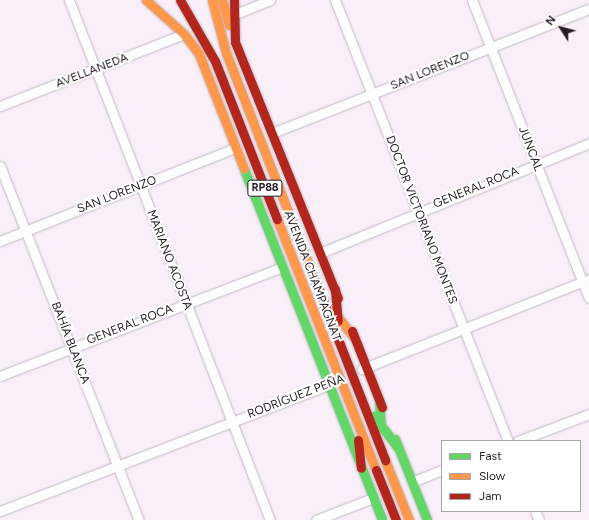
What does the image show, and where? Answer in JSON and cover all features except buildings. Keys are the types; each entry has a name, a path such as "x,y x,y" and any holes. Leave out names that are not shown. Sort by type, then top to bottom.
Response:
{"main road":[{"name":"AVENIDA CHAMPAGNAT","path":"146,0 184,34 199,54"},
{"name":"AVENIDA CHAMPAGNAT","path":"176,0 199,54 382,520"},
{"name":"AVENIDA CHAMPAGNAT","path":"180,0 216,61 396,520"},
{"name":"AVENIDA CHAMPAGNAT","path":"212,0 226,53 341,343 409,520"},
{"name":"AVENIDA CHAMPAGNAT","path":"222,0 235,42 427,520"},
{"name":"AVENIDA CHAMPAGNAT","path":"234,0 233,15 235,42"},
{"path":"335,289 341,343"},
{"path":"321,294 355,339"},
{"path":"309,299 317,353"},
{"path":"298,304 328,348"},
{"path":"379,400 383,452"},
{"path":"365,405 398,448"},
{"path":"353,410 361,468"},
{"path":"341,414 371,458"}],"street":[{"name":"MARIANO ACOSTA","path":"69,0 270,520"},
{"path":"233,15 270,0"},
{"name":"DOCTOR VICTORIANO MONTES","path":"335,0 508,440"},
{"name":"JUNCAL","path":"472,0 536,164 586,281 589,298"},
{"name":"SAN LORENZO","path":"272,133 589,9"},
{"name":"AVELLANEDA","path":"0,106 96,70 184,34"},
{"name":"GENERAL ROCA","path":"320,253 589,143"},
{"name":"SAN LORENZO","path":"0,241 235,148"},
{"name":"BAHÍA BLANCA","path":"0,166 139,520"},
{"name":"GENERAL ROCA","path":"0,376 283,267"},
{"name":"RODRÍGUEZ PEÑA","path":"0,511 353,376 366,366 586,281"},
{"path":"521,440 589,414"},
{"path":"412,482 441,470"},
{"path":"316,520 373,498"}],"traffic: fast":[{"path":"244,169 382,520"},
{"path":"379,400 381,428"},
{"path":"374,416 398,448"},
{"path":"395,439 427,520"}],"traffic: slow":[{"path":"146,0 184,34 199,54 244,169"},
{"path":"212,0 226,53 313,275"},
{"path":"222,0 229,25"},
{"path":"277,219 376,470"},
{"path":"334,312 355,339"},
{"path":"385,460 409,520"}],"traffic: jam":[{"path":"180,0 215,61 277,219"},
{"path":"234,0 235,42 338,298"},
{"path":"313,275 385,460"},
{"path":"335,289 338,321"},
{"path":"352,331 382,407"},
{"path":"358,440 361,468"},
{"path":"376,470 396,520"}]}
